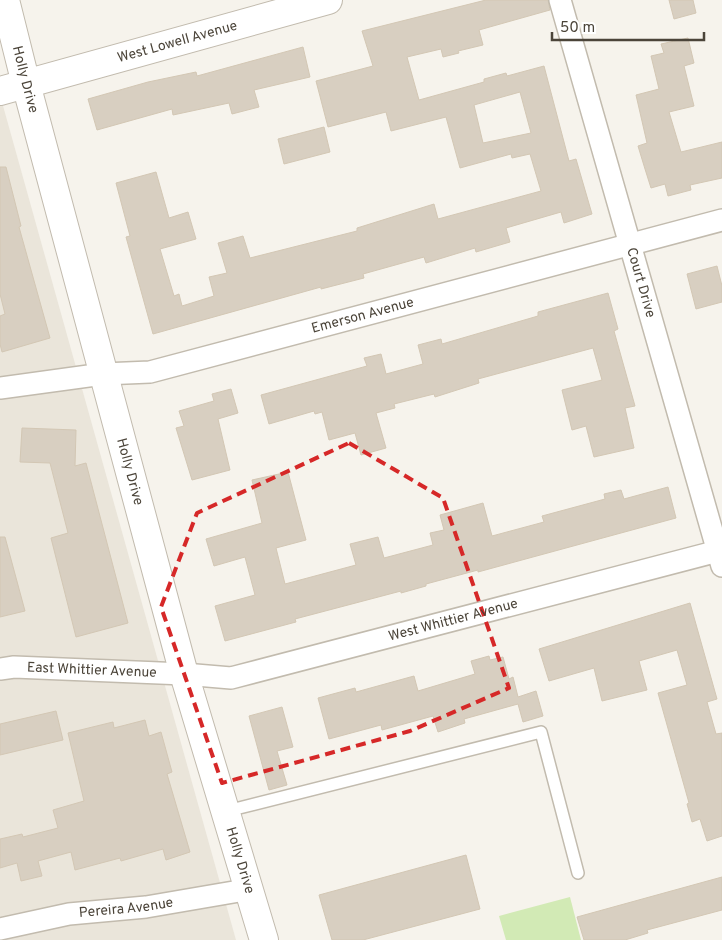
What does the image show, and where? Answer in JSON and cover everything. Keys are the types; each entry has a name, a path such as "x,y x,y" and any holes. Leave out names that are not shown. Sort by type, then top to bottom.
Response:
{"street":[{"name":"Holly Drive","path":"5,0 13,87 103,374 184,674 251,889 264,940"},
{"name":"West Lowell Avenue","path":"13,87 297,4 328,0"},
{"name":"Court Drive","path":"560,0 629,245 721,556"},
{"name":"Emerson Avenue","path":"0,388 103,374 150,372 722,220"},
{"name":"West Whittier Avenue","path":"184,674 231,678 721,556"},
{"name":"East Whittier Avenue","path":"0,669 14,667 184,674"},
{"name":"Pereira Avenue","path":"0,929 69,914 146,907 251,889"}],"lane":[{"path":"227,811 540,732 578,873"}],"highlighted area":[{"path":"349,443 443,498 509,688 410,731 222,783 161,607 197,513"}],"shaded area":[{"path":"0,95 236,940 0,940"}],"green space":[{"path":"570,897 581,940 506,940 499,916"}],"building":[{"path":"486,0 548,0 550,10 479,30 483,45 443,57 441,49 407,57 419,100 484,82 484,79 506,73 507,76 544,66 569,161 576,159 592,214 564,223 561,212 506,228 510,242 476,252 475,248 426,263 424,257 363,274 364,278 321,289 321,287 153,334 126,237 130,236 116,183 156,172 169,218 188,212 196,239 160,249 174,296 179,294 182,306 214,296 209,277 227,273 218,243 243,236 250,258 357,231 357,228 434,204 438,219 541,191 530,154 512,158 511,154 460,168 446,117 391,131 386,112 328,127 316,81 373,66 362,31","holes":["520,92 531,133 483,143 474,105"]},
{"path":"669,0 693,0 696,13 674,19"},
{"path":"688,38 694,63 684,66 694,106 669,112 681,152 722,142 722,178 690,185 691,190 668,196 665,184 651,188 638,146 647,143 636,95 659,89 651,56 664,53 661,44"},
{"path":"303,47 310,77 254,90 259,107 232,114 229,103 173,115 172,109 97,130 88,99 148,82 196,72 197,76"},
{"path":"324,127 330,152 284,164 278,139"},
{"path":"0,167 6,167 21,226 19,227 50,338 2,352 0,344 0,316 5,314 0,294"},
{"path":"717,266 722,286 722,302 696,309 687,274"},
{"path":"608,293 618,329 614,331 635,406 625,408 634,448 594,457 586,426 572,430 562,390 602,380 593,348 478,379 479,383 435,397 434,394 394,404 395,408 376,413 386,448 361,455 355,433 329,440 322,412 315,414 314,411 269,424 261,395 367,366 364,358 381,354 386,374 423,364 418,345 441,339 442,344 538,316 538,312"},
{"path":"231,389 238,413 218,419 230,470 192,480 176,428 184,426 179,411 214,401 212,394"},
{"path":"22,428 76,430 75,466 86,463 128,623 76,637 51,538 68,533 50,463 20,462"},
{"path":"288,472 306,540 276,548 285,584 356,565 350,544 378,537 384,558 433,545 430,533 444,530 440,515 483,503 492,536 544,522 542,516 605,499 604,494 621,490 624,499 668,487 676,518 478,572 478,570 426,584 426,586 401,593 401,591 295,619 296,622 225,641 215,606 255,595 245,557 214,566 206,539 262,523 252,480"},
{"path":"0,537 5,537 25,611 0,617"},
{"path":"690,603 717,699 707,702 716,734 722,733 722,836 707,841 700,819 692,822 687,804 689,803 658,693 687,685 677,650 639,661 647,690 602,701 594,668 549,681 539,649"},
{"path":"489,656 490,660 503,657 509,679 513,677 518,697 536,691 543,716 523,722 518,704 464,719 465,723 438,732 433,716 382,730 381,725 329,739 318,698 355,688 356,692 414,676 418,691 475,674 471,661"},
{"path":"282,707 293,747 277,751 287,785 269,790 249,716"},
{"path":"56,711 63,740 0,755 0,724"},
{"path":"145,720 149,736 161,732 172,772 167,774 190,852 166,860 163,849 121,861 120,858 75,870 71,852 38,861 42,876 21,881 17,863 0,868 0,839 22,834 23,837 58,828 53,810 84,801 68,733 113,722 114,728"},
{"path":"466,855 480,909 363,940 332,940 319,895"},
{"path":"722,877 722,910 647,930 648,933 625,940 584,940 577,917"}]}
